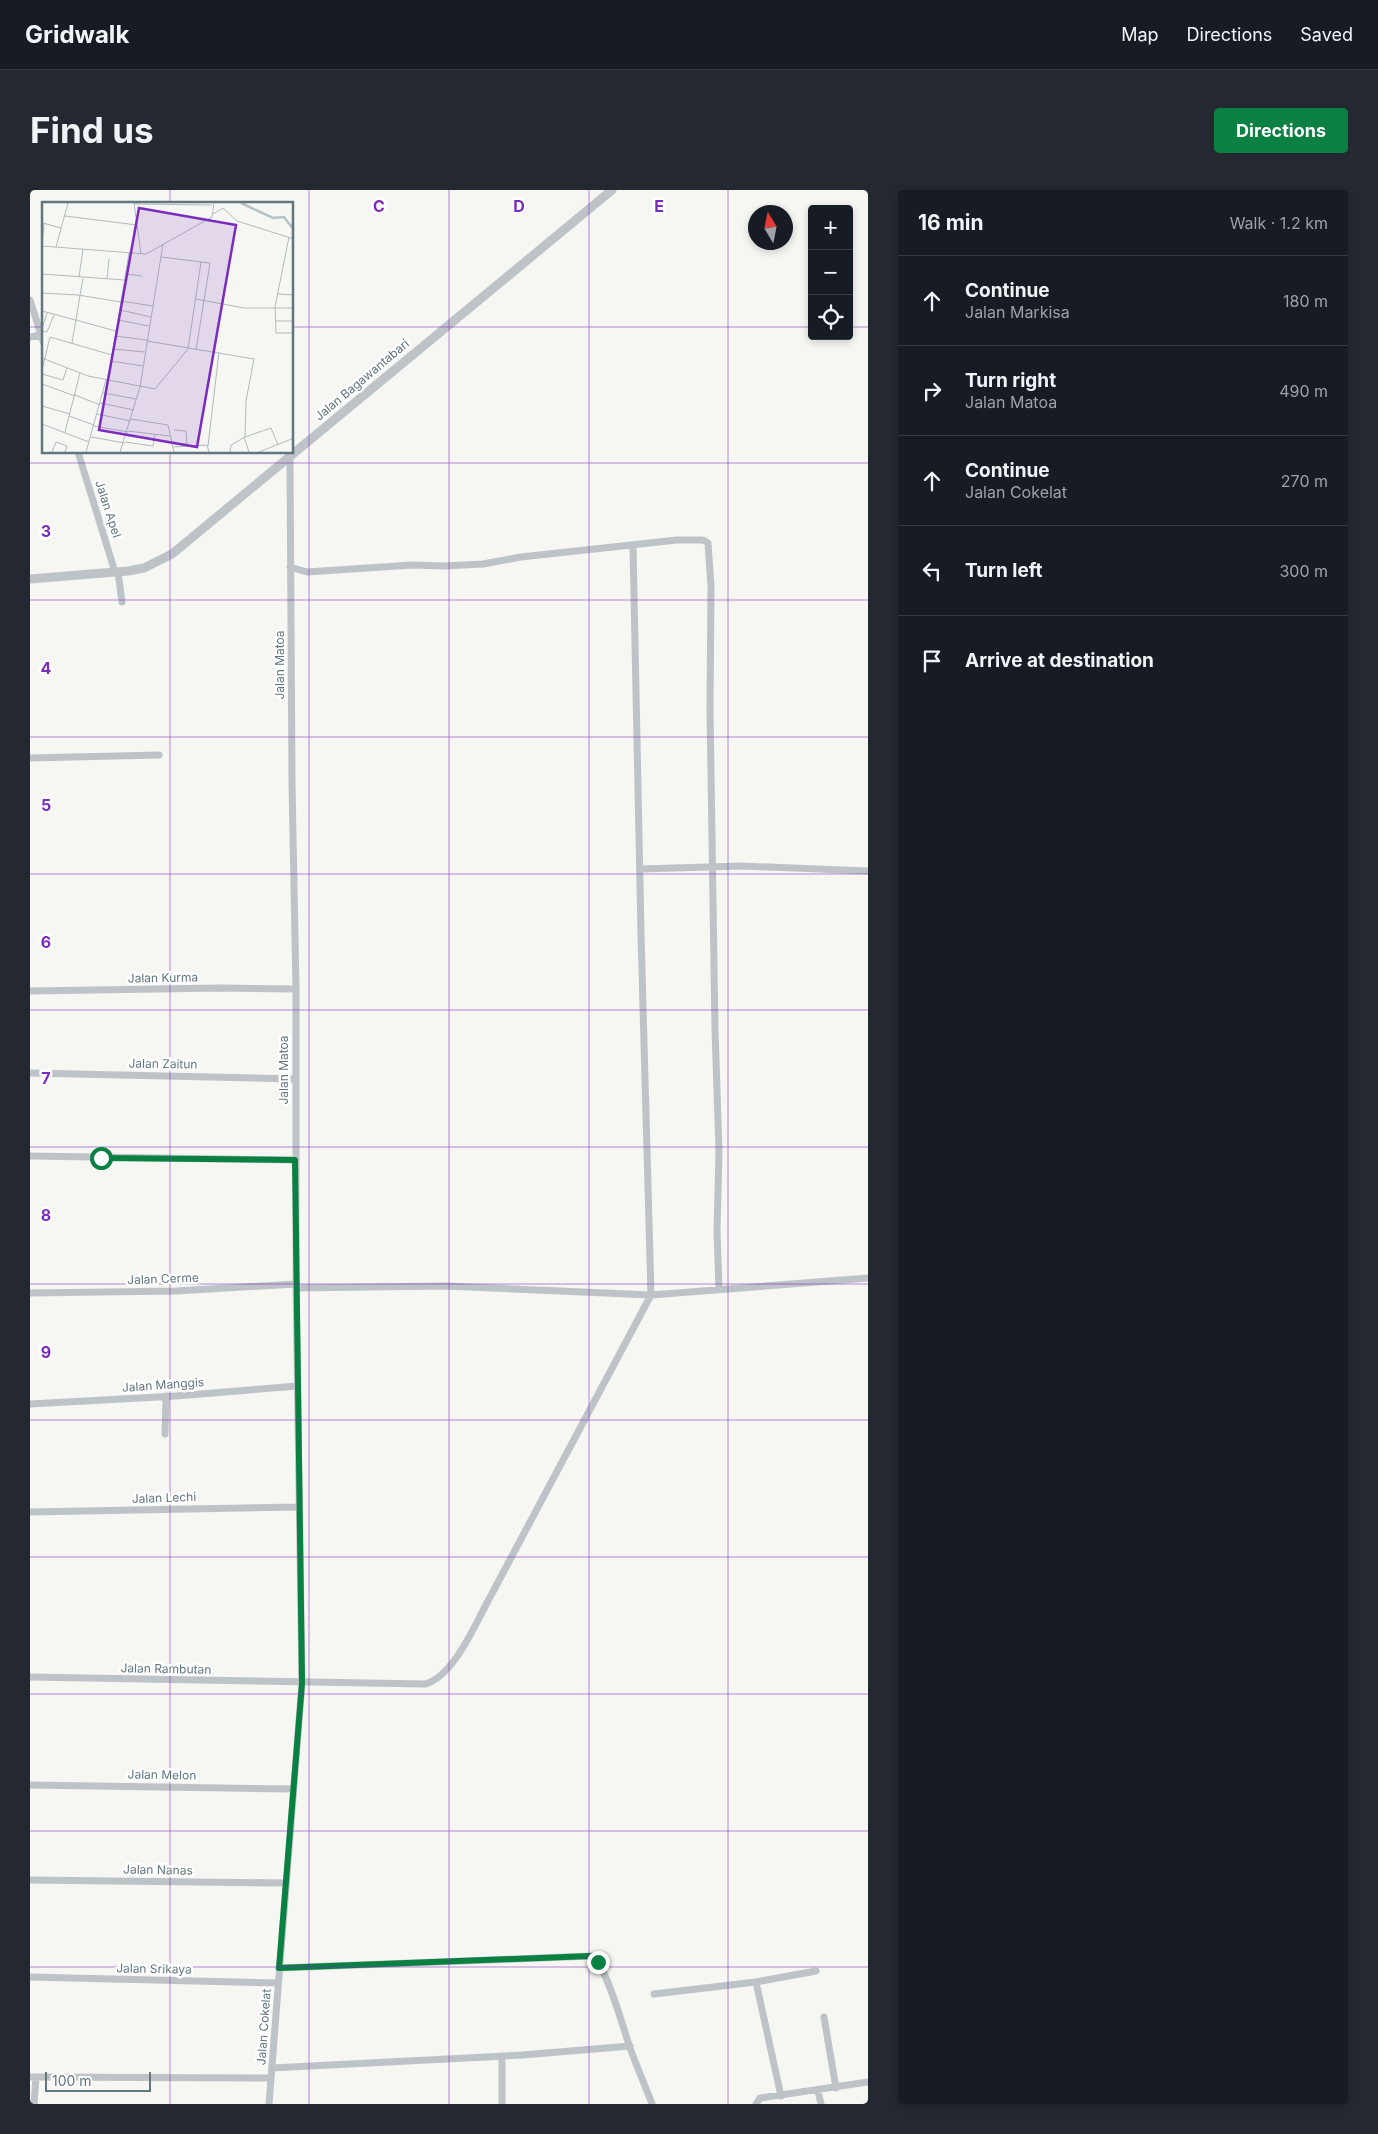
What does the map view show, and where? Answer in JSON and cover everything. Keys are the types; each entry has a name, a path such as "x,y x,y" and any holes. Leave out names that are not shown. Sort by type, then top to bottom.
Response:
{"street":[{"name":"Jalan Bagawantabari","path":"294,454 612,190"},
{"path":"30,300 41,336 30,337"},
{"name":"Jalan Apel","path":"79,454 109,548 122,602"},
{"name":"Jalan Bagawantabari","path":"30,578 116,572 144,568 172,554 294,454"},
{"name":"Jalan Matoa","path":"290,457 296,989 296,1286 302,1683"},
{"path":"290,568 307,572 412,564 444,566 484,564 521,557 676,540 703,540 708,543 711,586 712,866 714,1030 719,1152 717,1231 719,1289"},
{"path":"633,545 651,1295"},
{"path":"30,758 159,755"},
{"path":"640,869 712,866 868,871"},
{"name":"Jalan Kurma","path":"30,991 220,988 296,989"},
{"name":"Jalan Zaitun","path":"30,1073 296,1079"},
{"path":"30,1156 295,1160"},
{"name":"Jalan Cerme","path":"30,1293 176,1291 296,1286 445,1286 651,1295 868,1278"},
{"name":"Jalan Rambutan","path":"30,1677 302,1683 426,1684 434,1681 461,1650 651,1295"},
{"name":"Jalan Manggis","path":"30,1404 297,1386"},
{"path":"165,1434 166,1396"},
{"name":"Jalan Lechi","path":"30,1512 299,1507"},
{"name":"Jalan Cokelat","path":"269,2104 302,1683"},
{"name":"Jalan Melon","path":"30,1785 293,1789"},
{"name":"Jalan Nanas","path":"30,1880 286,1883"},
{"path":"279,1968 592,1956 598,1962 613,1994 652,2104"},
{"path":"654,1994 756,1982 816,1971"},
{"name":"Jalan Srikaya","path":"30,1977 278,1983"},
{"path":"756,1982 781,2096"},
{"path":"824,2017 836,2088"},
{"path":"272,2068 502,2056 630,2046"},
{"path":"502,2056 502,2104"},
{"path":"34,2104 33,2077 271,2078"},
{"path":"756,2104 760,2098 818,2091 868,2082"},
{"path":"818,2091 821,2104"}],"route":[{"path":"101,1158 295,1160 302,1683 279,1968 590,1956 594,1957 598,1962"}]}
